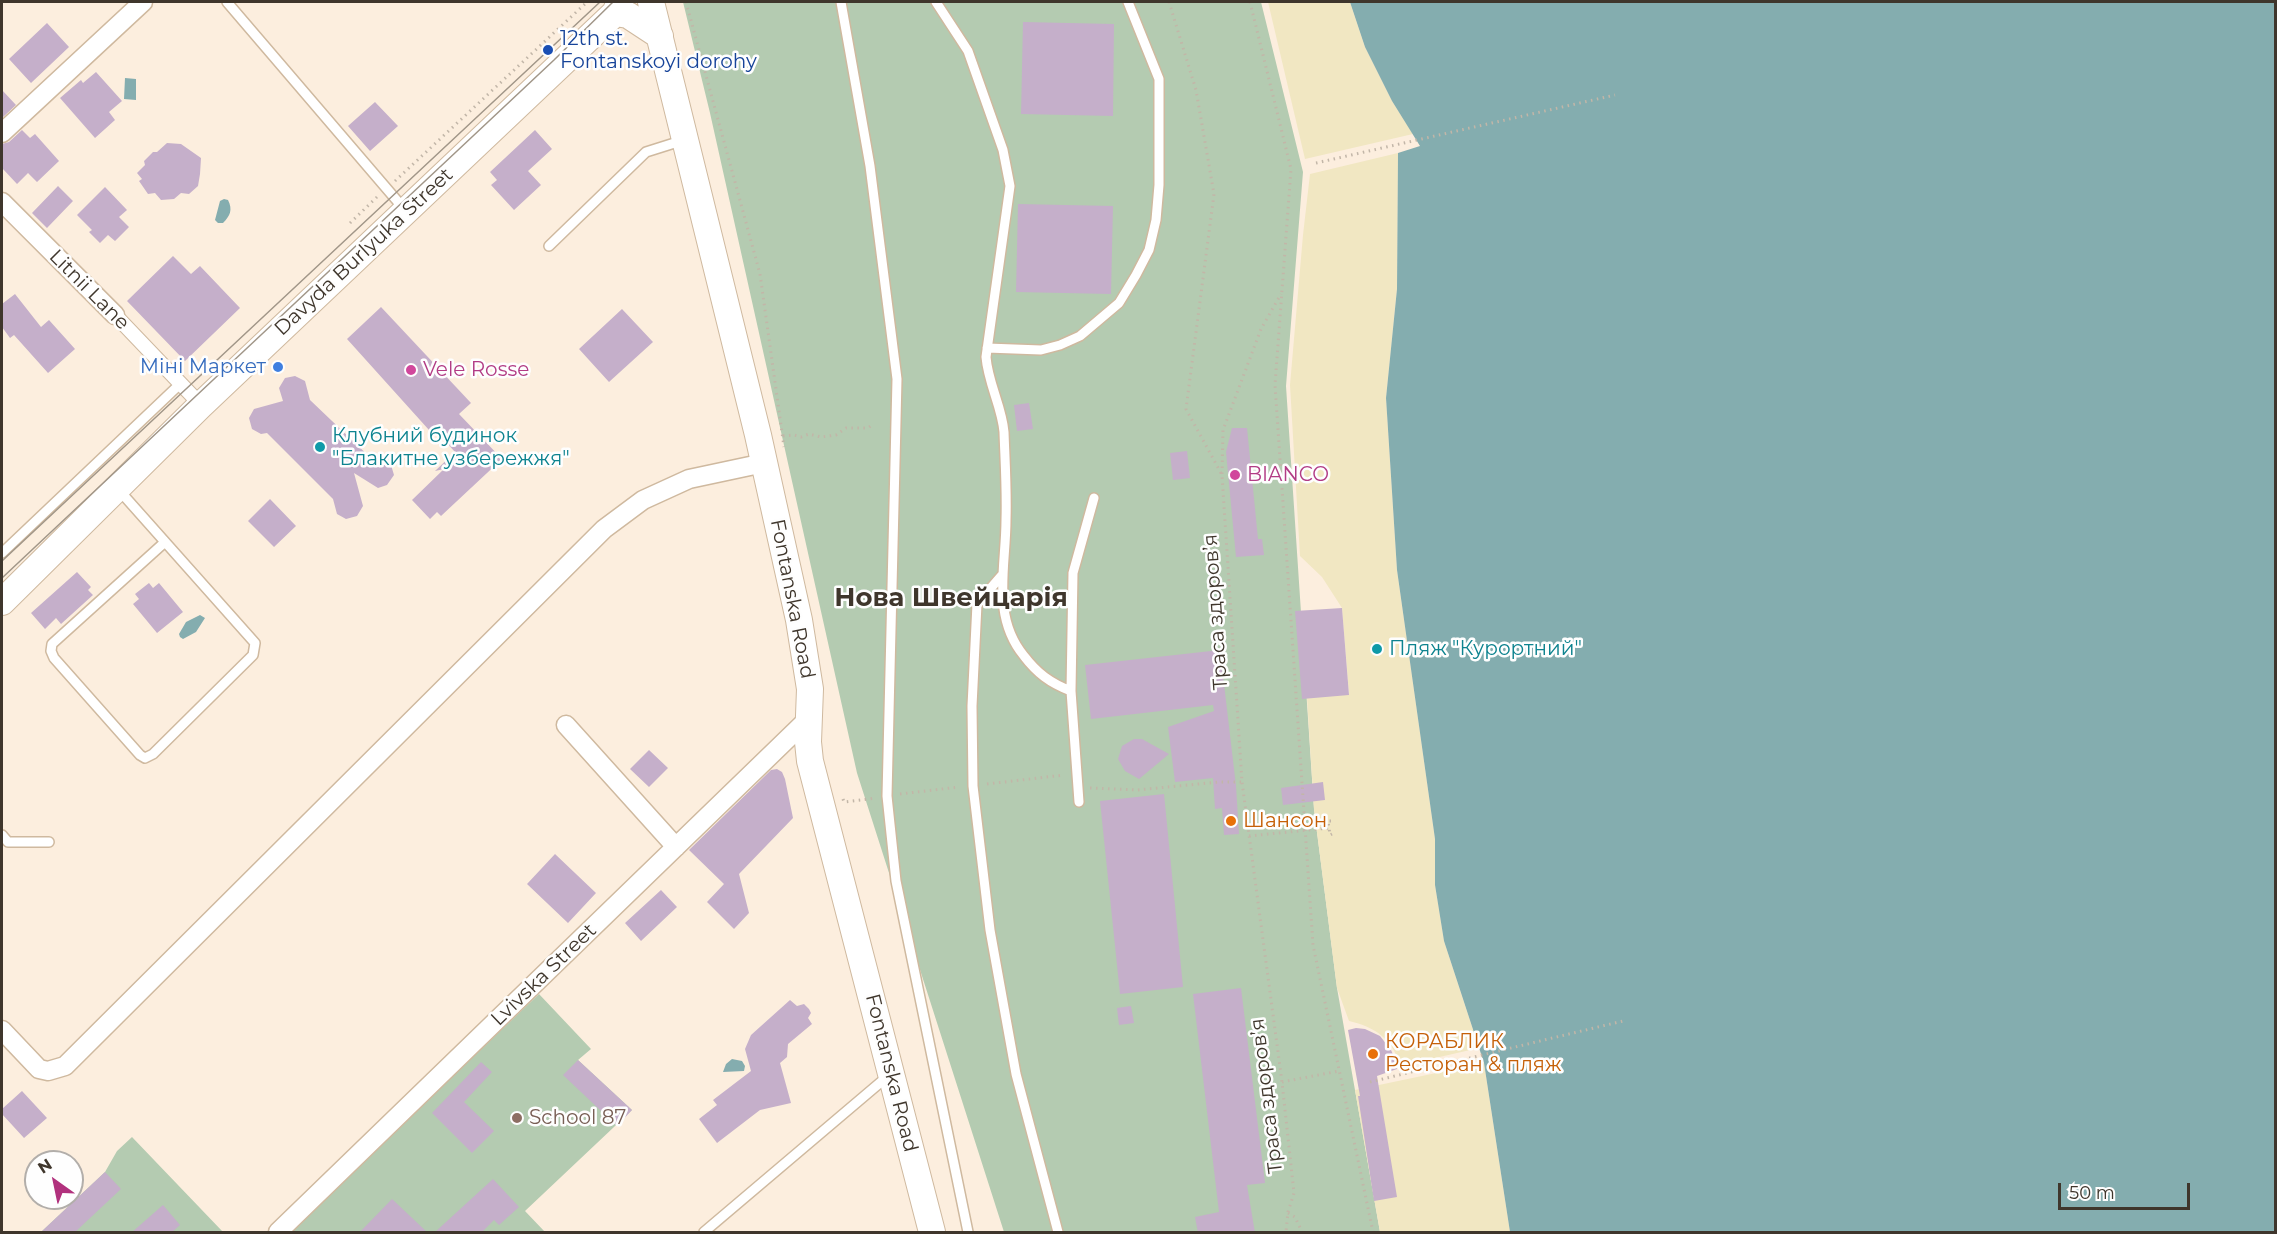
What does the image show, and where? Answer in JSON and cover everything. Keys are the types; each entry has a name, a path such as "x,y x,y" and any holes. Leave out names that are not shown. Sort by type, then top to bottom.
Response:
{"main road":[{"name":"Fontanska Road","path":"651,2 758,435 807,662 810,761 932,1233"},
{"path":"617,8 660,36"},
{"name":"Davyda Burlyuka Street","path":"2,602 201,405 407,212 617,8"}],"street":[{"path":"2,133 143,2"},
{"name":"Litnii Lane","path":"2,202 201,405"},
{"path":"3,1034 39,1069 57,1070 65,1066 604,529 644,500 689,479 764,463"},
{"name":"Lvivska Street","path":"278,1233 810,717"},
{"path":"566,725 676,847"}],"lane":[{"path":"227,2 407,212"},
{"path":"841,2 870,165 897,379 888,807 896,881 968,1233"},
{"path":"936,2 968,51 1003,150 1010,186 987,348 987,371 1004,428 1006,521 1003,606 1006,628 1016,646 1032,666 1051,684 1071,691"},
{"path":"987,348 1041,350 1080,336 1119,303 1149,250 1156,220 1159,185 1159,79 1128,2"},
{"path":"549,246 646,152 686,140"},
{"path":"2,553 180,384"},
{"path":"117,488 255,643 253,655 153,754 146,758 140,755 54,658 51,651 52,644 165,542"},
{"path":"1079,802 1071,691 1073,573 1094,498"},
{"path":"1003,574 977,604 972,706 973,786 990,930 1016,1074 1058,1233"},
{"path":"2,835 8,842 49,842"},
{"path":"704,1233 892,1072"}],"path":[{"path":"350,222 587,2"},
{"name":"Траса здоров’я","path":"1169,2 1197,90 1214,194 1186,409 1222,475 1242,782 1294,1192 1288,1212 1286,1233"},
{"path":"1250,2 1291,169 1275,385 1313,945 1373,1233"},
{"path":"703,64 725,60"},
{"path":"1316,163 1615,95"},
{"path":"1222,475 1223,430 1261,330 1282,293"},
{"path":"758,435 801,437 808,434 821,437 836,435 846,428 868,429 872,425"},
{"path":"1057,776 1077,773 1087,788 1137,790 1242,782"},
{"path":"842,795 844,802 874,798"},
{"path":"1331,820 1328,821 1330,835 1332,834"},
{"path":"1249,836 1329,828"},
{"path":"1370,1082 1623,1021"},
{"path":"1281,1082 1339,1071"},
{"path":"1288,1212 1295,1217 1302,1233"}],"green space":[{"path":"683,2 1261,2 1303,172 1286,386 1314,809 1337,988 1380,1232 1004,1232 857,773 710,113"},
{"name":"School 87","path":"539,994 591,1049 578,1060 632,1110 525,1211 545,1232 289,1232"},
{"path":"132,1137 223,1232 41,1232 64,1210 84,1210 84,1192 105,1172 117,1151"}],"sand":[{"path":"1268,2 1350,2 1365,47 1392,101 1413,134 1305,159"},
{"name":"Пляж \"Курортний\"","path":"1398,153 1397,289 1386,398 1397,570 1435,839 1435,885 1444,941 1479,1048 1400,1066 1388,1041 1375,1031 1349,1021 1337,988 1314,809 1307,698 1349,694 1342,608 1322,577 1300,556 1290,385 1310,174"},
{"path":"1484,1063 1510,1232 1380,1232 1355,1090"}],"water":[{"path":"1350,2 2275,2 2275,1232 1510,1232 1484,1063 1444,941 1435,885 1435,839 1397,570 1386,398 1397,289 1398,153 1420,146 1392,101 1365,47"},
{"path":"125,78 136,79 136,100 124,99"},
{"path":"228,200 230,213 223,223 218,223 215,220 220,201"},
{"path":"200,615 205,618 196,632 183,639 180,637 179,634 186,622"},
{"path":"732,1059 742,1061 745,1066 744,1071 723,1072 726,1064"}],"building":[{"path":"1023,22 1114,24 1113,116 1021,114"},
{"path":"47,23 69,47 31,83 9,59"},
{"path":"96,72 122,101 109,112 115,120 95,138 60,98 81,80 83,83"},
{"path":"2,90 16,105 2,118"},
{"path":"375,102 398,126 370,151 348,126"},
{"path":"22,130 30,138 35,134 59,161 37,182 28,173 17,184 2,168 2,144 9,142"},
{"path":"535,130 552,149 528,171 541,185 514,210 491,185 497,180 490,172"},
{"path":"167,143 181,144 201,158 200,174 198,186 189,194 181,193 174,199 161,200 155,193 148,194 139,181 142,179 137,173 153,152 157,152"},
{"path":"58,186 73,201 47,228 32,213"},
{"path":"105,187 127,210 119,217 129,227 115,241 108,235 100,243 89,232 92,230 77,215"},
{"path":"1018,204 1113,206 1111,294 1016,292"},
{"path":"173,256 191,274 200,266 240,308 185,361 127,301"},
{"path":"15,294 41,327 49,320 75,349 48,373 14,335 10,338 2,327 2,304"},
{"name":"Vele Rosse","path":"381,307 471,403 459,414 502,459 441,516 437,512 430,519 412,500 444,469 435,471 455,452 432,427 429,430 347,339"},
{"path":"622,309 653,342 609,382 579,349"},
{"name":"Клубний будинок \"Блакитне узбережжя\"","path":"295,376 305,381 310,400 374,461 381,459 391,465 394,475 387,485 378,488 354,473 363,506 357,516 346,519 337,514 333,499 267,433 261,434 252,429 249,418 254,409 283,401 279,388 285,378"},
{"path":"1029,403 1033,429 1017,431 1014,405"},
{"path":"1232,428 1247,428 1258,539 1262,539 1264,555 1236,557 1226,452"},
{"path":"1187,451 1190,478 1173,480 1170,453"},
{"path":"270,499 296,526 274,547 248,521"},
{"path":"77,572 91,587 88,590 93,595 61,624 56,618 45,629 31,613"},
{"path":"149,583 153,588 159,583 183,612 157,633 133,604 139,599 135,594"},
{"path":"1342,608 1349,695 1302,699 1295,611"},
{"path":"1220,650 1236,786 1239,834 1224,835 1222,808 1215,809 1213,778 1175,782 1168,727 1214,711 1213,705 1091,719 1085,665"},
{"path":"1134,739 1142,739 1169,754 1139,779 1125,771 1118,759 1122,746"},
{"path":"649,750 668,768 649,787 630,769"},
{"path":"777,769 782,772 785,779 793,818 739,874 749,913 734,929 707,902 724,884 689,850 771,770"},
{"path":"1323,782 1325,800 1283,805 1281,788"},
{"path":"1164,794 1183,987 1120,994 1100,801"},
{"path":"555,854 596,893 568,923 527,884"},
{"path":"661,890 677,907 641,941 625,923"},
{"path":"1241,988 1265,1183 1247,1185 1255,1233 1198,1233 1195,1217 1219,1212 1193,994"},
{"path":"790,1000 797,1006 804,1004 809,1009 811,1013 808,1018 812,1024 788,1044 787,1057 780,1063 791,1103 760,1110 717,1143 699,1119 717,1105 713,1100 751,1071 745,1049 751,1035"},
{"path":"1131,1006 1134,1023 1119,1025 1117,1008"},
{"path":"1365,1029 1380,1036 1391,1050 1397,1069 1377,1076 1397,1197 1374,1201 1358,1096 1360,1096 1348,1030"},
{"path":"578,1060 632,1110 617,1126 563,1075"},
{"path":"481,1062 492,1072 464,1102 494,1131 472,1153 432,1113"},
{"path":"22,1091 47,1118 24,1138 2,1114 2,1109"},
{"path":"105,1172 121,1189 74,1233 40,1233 65,1210 84,1210 84,1192"},
{"path":"493,1179 519,1207 499,1225 494,1220 481,1233 434,1233"},
{"path":"392,1199 428,1233 359,1233"},
{"path":"163,1205 180,1225 171,1233 131,1233"}],"tram line":[{"path":"2,561 600,2"},
{"path":"2,578 613,2"}],"place":[{"name":"12th st. Fontanskoyi dorohy","path":"548,50"},
{"name":"Міні Маркет","path":"278,367"},
{"name":"Vele Rosse","path":"411,370"},
{"name":"Клубний будинок \"Блакитне узбережжя\"","path":"320,447"},
{"name":"BIANCO","path":"1235,475"},
{"name":"Пляж \"Курортний\"","path":"1377,649"},
{"name":"Шансон","path":"1231,821"},
{"name":"КОРАБЛИК Ресторан & пляж","path":"1373,1054"},
{"name":"School 87","path":"517,1118"}],"district":[{"name":"Нова Швейцарія","path":"951,598"}]}
